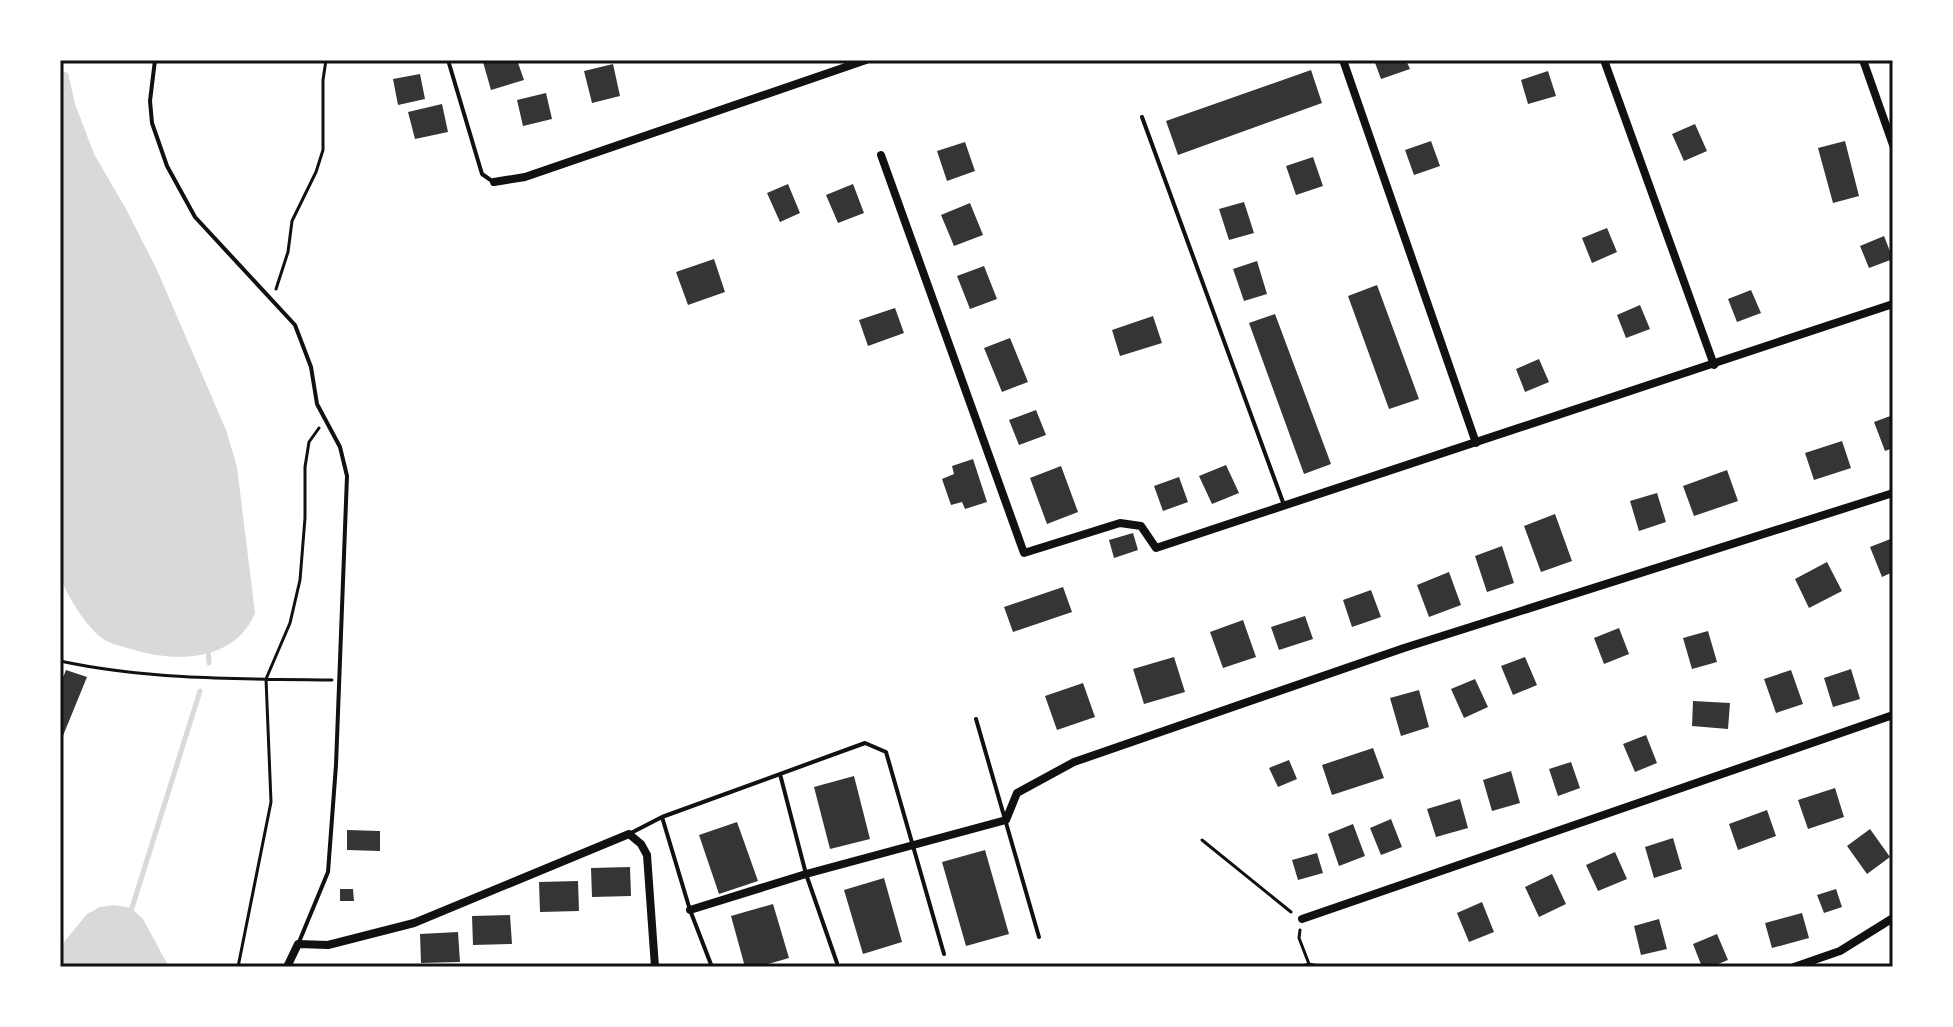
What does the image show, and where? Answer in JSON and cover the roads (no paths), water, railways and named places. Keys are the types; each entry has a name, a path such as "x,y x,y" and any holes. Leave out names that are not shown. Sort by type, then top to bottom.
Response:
{"street":[{"path":"494,182 525,177 866,60"},
{"path":"1343,60 1476,443"},
{"path":"1604,60 1714,365"},
{"path":"1863,60 1893,145"},
{"path":"881,155 1024,553 1120,523 1141,526 1156,548 1893,304"},
{"path":"690,910 806,874 1006,820 1017,793 1074,762 1404,648 1893,493"},
{"path":"1302,919 1893,715"},
{"path":"287,967 298,944 328,945 414,923 629,834 641,844 647,855 655,967"},
{"path":"1794,967 1840,951 1893,918"}],"lane":[{"path":"155,60 150,101 152,123 179,193 195,217 295,325 305,345 317,404 340,447 347,476 336,765 328,872 298,944"},
{"path":"448,60 482,174 494,182"},
{"path":"1142,117 1284,505"},
{"path":"976,719 1039,937"},
{"path":"629,834 662,817 865,743 886,752 944,954"},
{"path":"780,774 806,874 837,963"},
{"path":"662,817 690,910 712,967"}],"waterway":[{"path":"208,648 209,663"},
{"path":"131,911 200,691"}]}
